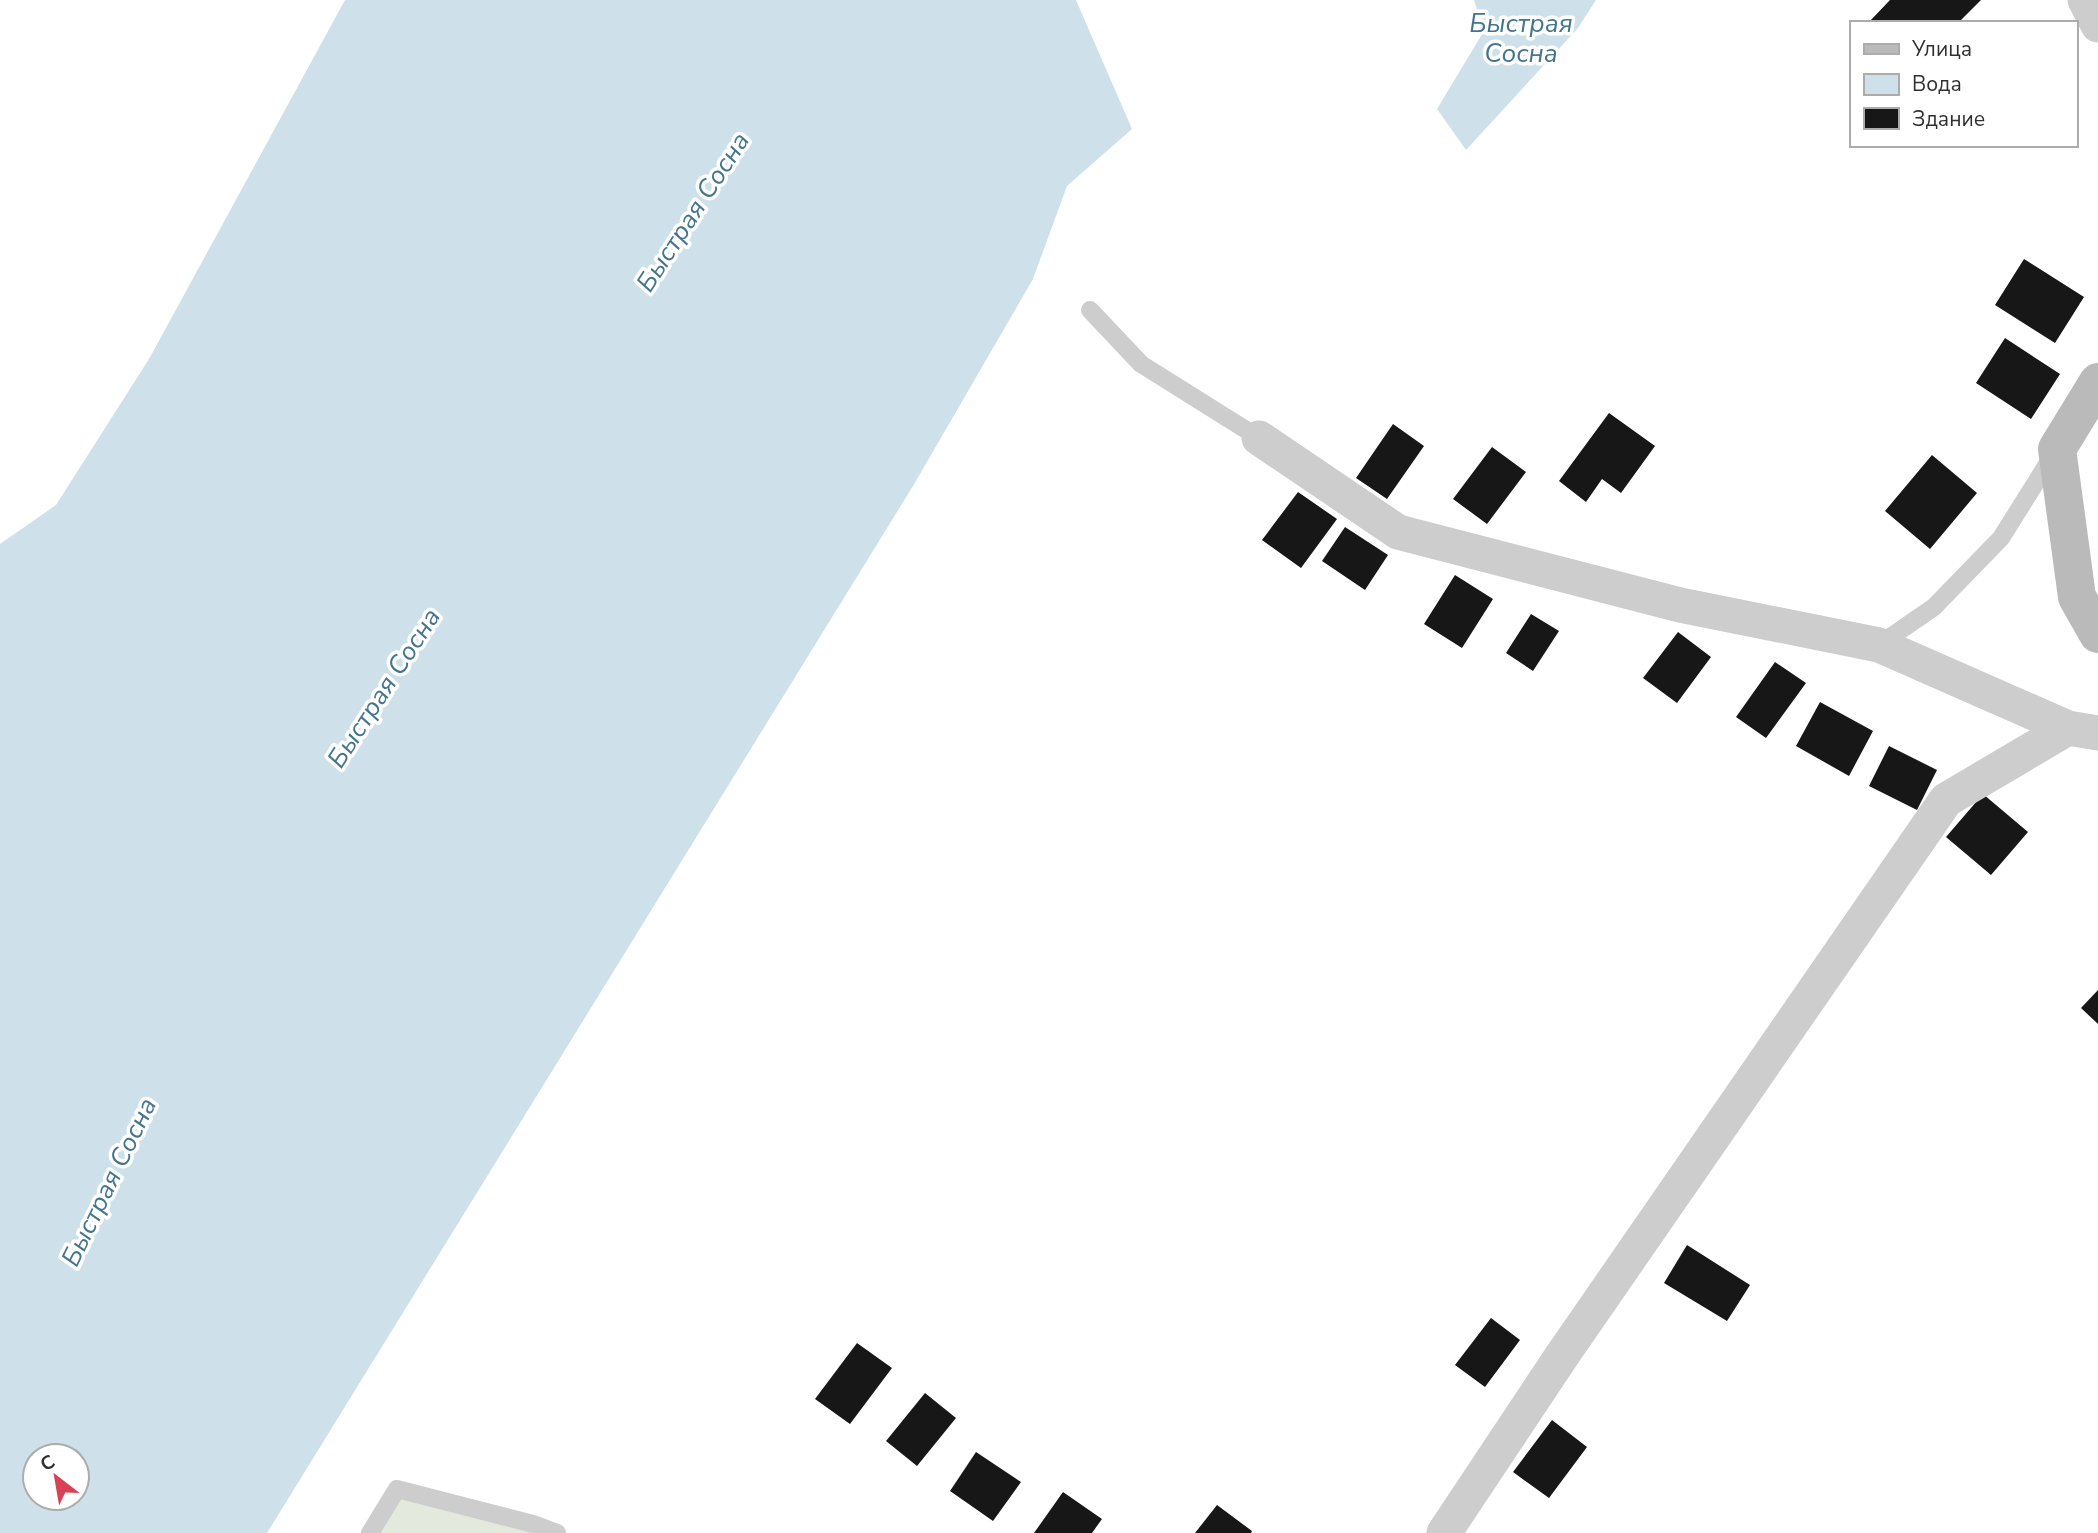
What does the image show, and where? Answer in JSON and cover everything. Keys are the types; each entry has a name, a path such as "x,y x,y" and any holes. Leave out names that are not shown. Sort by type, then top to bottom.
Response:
{"street":[{"path":"2085,0 2098,25"},
{"path":"2098,382 2057,449 2077,597 2098,634"},
{"path":"1259,438 1398,532 1680,605 1879,645 2083,730"},
{"path":"1444,1533 1561,1357 1946,800 2083,730"}],"lane":[{"path":"1090,310 1141,364 1259,438"},
{"path":"1879,645 1934,607 2001,538 2057,449"},
{"path":"370,1533 397,1489 533,1524 557,1533"}],"shaded area":[{"path":"397,1489 542,1533 370,1533"}],"water":[{"path":"345,0 1076,0 1132,129 1067,186 1033,279 913,486 267,1533 0,1533 0,544 56,505 149,359"},
{"name":"Быстрая Сосна","path":"1474,0 1596,0 1578,28 1466,150 1437,109 1484,31"}],"building":[{"path":"1890,0 1981,0 1960,21 1870,21"},
{"path":"2024,259 2084,297 2055,343 1995,305"},
{"path":"2005,338 2060,374 2031,419 1976,383"},
{"path":"1609,413 1655,446 1621,493 1602,479 1586,502 1559,481"},
{"path":"1393,424 1424,446 1387,499 1356,478"},
{"path":"1492,447 1526,472 1487,524 1453,499"},
{"path":"1932,455 1977,493 1930,549 1885,511"},
{"path":"1298,492 1337,519 1301,568 1262,540"},
{"path":"1345,527 1388,555 1365,590 1322,561"},
{"path":"1455,575 1493,599 1462,648 1424,624"},
{"path":"1531,614 1559,631 1533,671 1506,653"},
{"path":"1678,632 1711,657 1677,703 1643,678"},
{"path":"1775,662 1806,683 1766,738 1736,717"},
{"path":"1820,702 1873,731 1849,776 1796,746"},
{"path":"1889,746 1937,770 1917,810 1869,786"},
{"path":"1983,794 2028,832 1991,875 1946,837"},
{"path":"2098,990 2098,1024 2081,1008"},
{"path":"1687,1245 1750,1285 1727,1321 1664,1283"},
{"path":"1491,1318 1520,1340 1485,1387 1455,1365"},
{"path":"857,1343 892,1368 850,1424 815,1399"},
{"path":"925,1393 956,1418 917,1466 886,1441"},
{"path":"1552,1420 1587,1447 1549,1498 1513,1472"},
{"path":"976,1452 1021,1482 993,1521 950,1491"},
{"path":"1063,1492 1102,1519 1092,1533 1034,1533"},
{"path":"1217,1505 1252,1531 1251,1533 1195,1533"}]}
